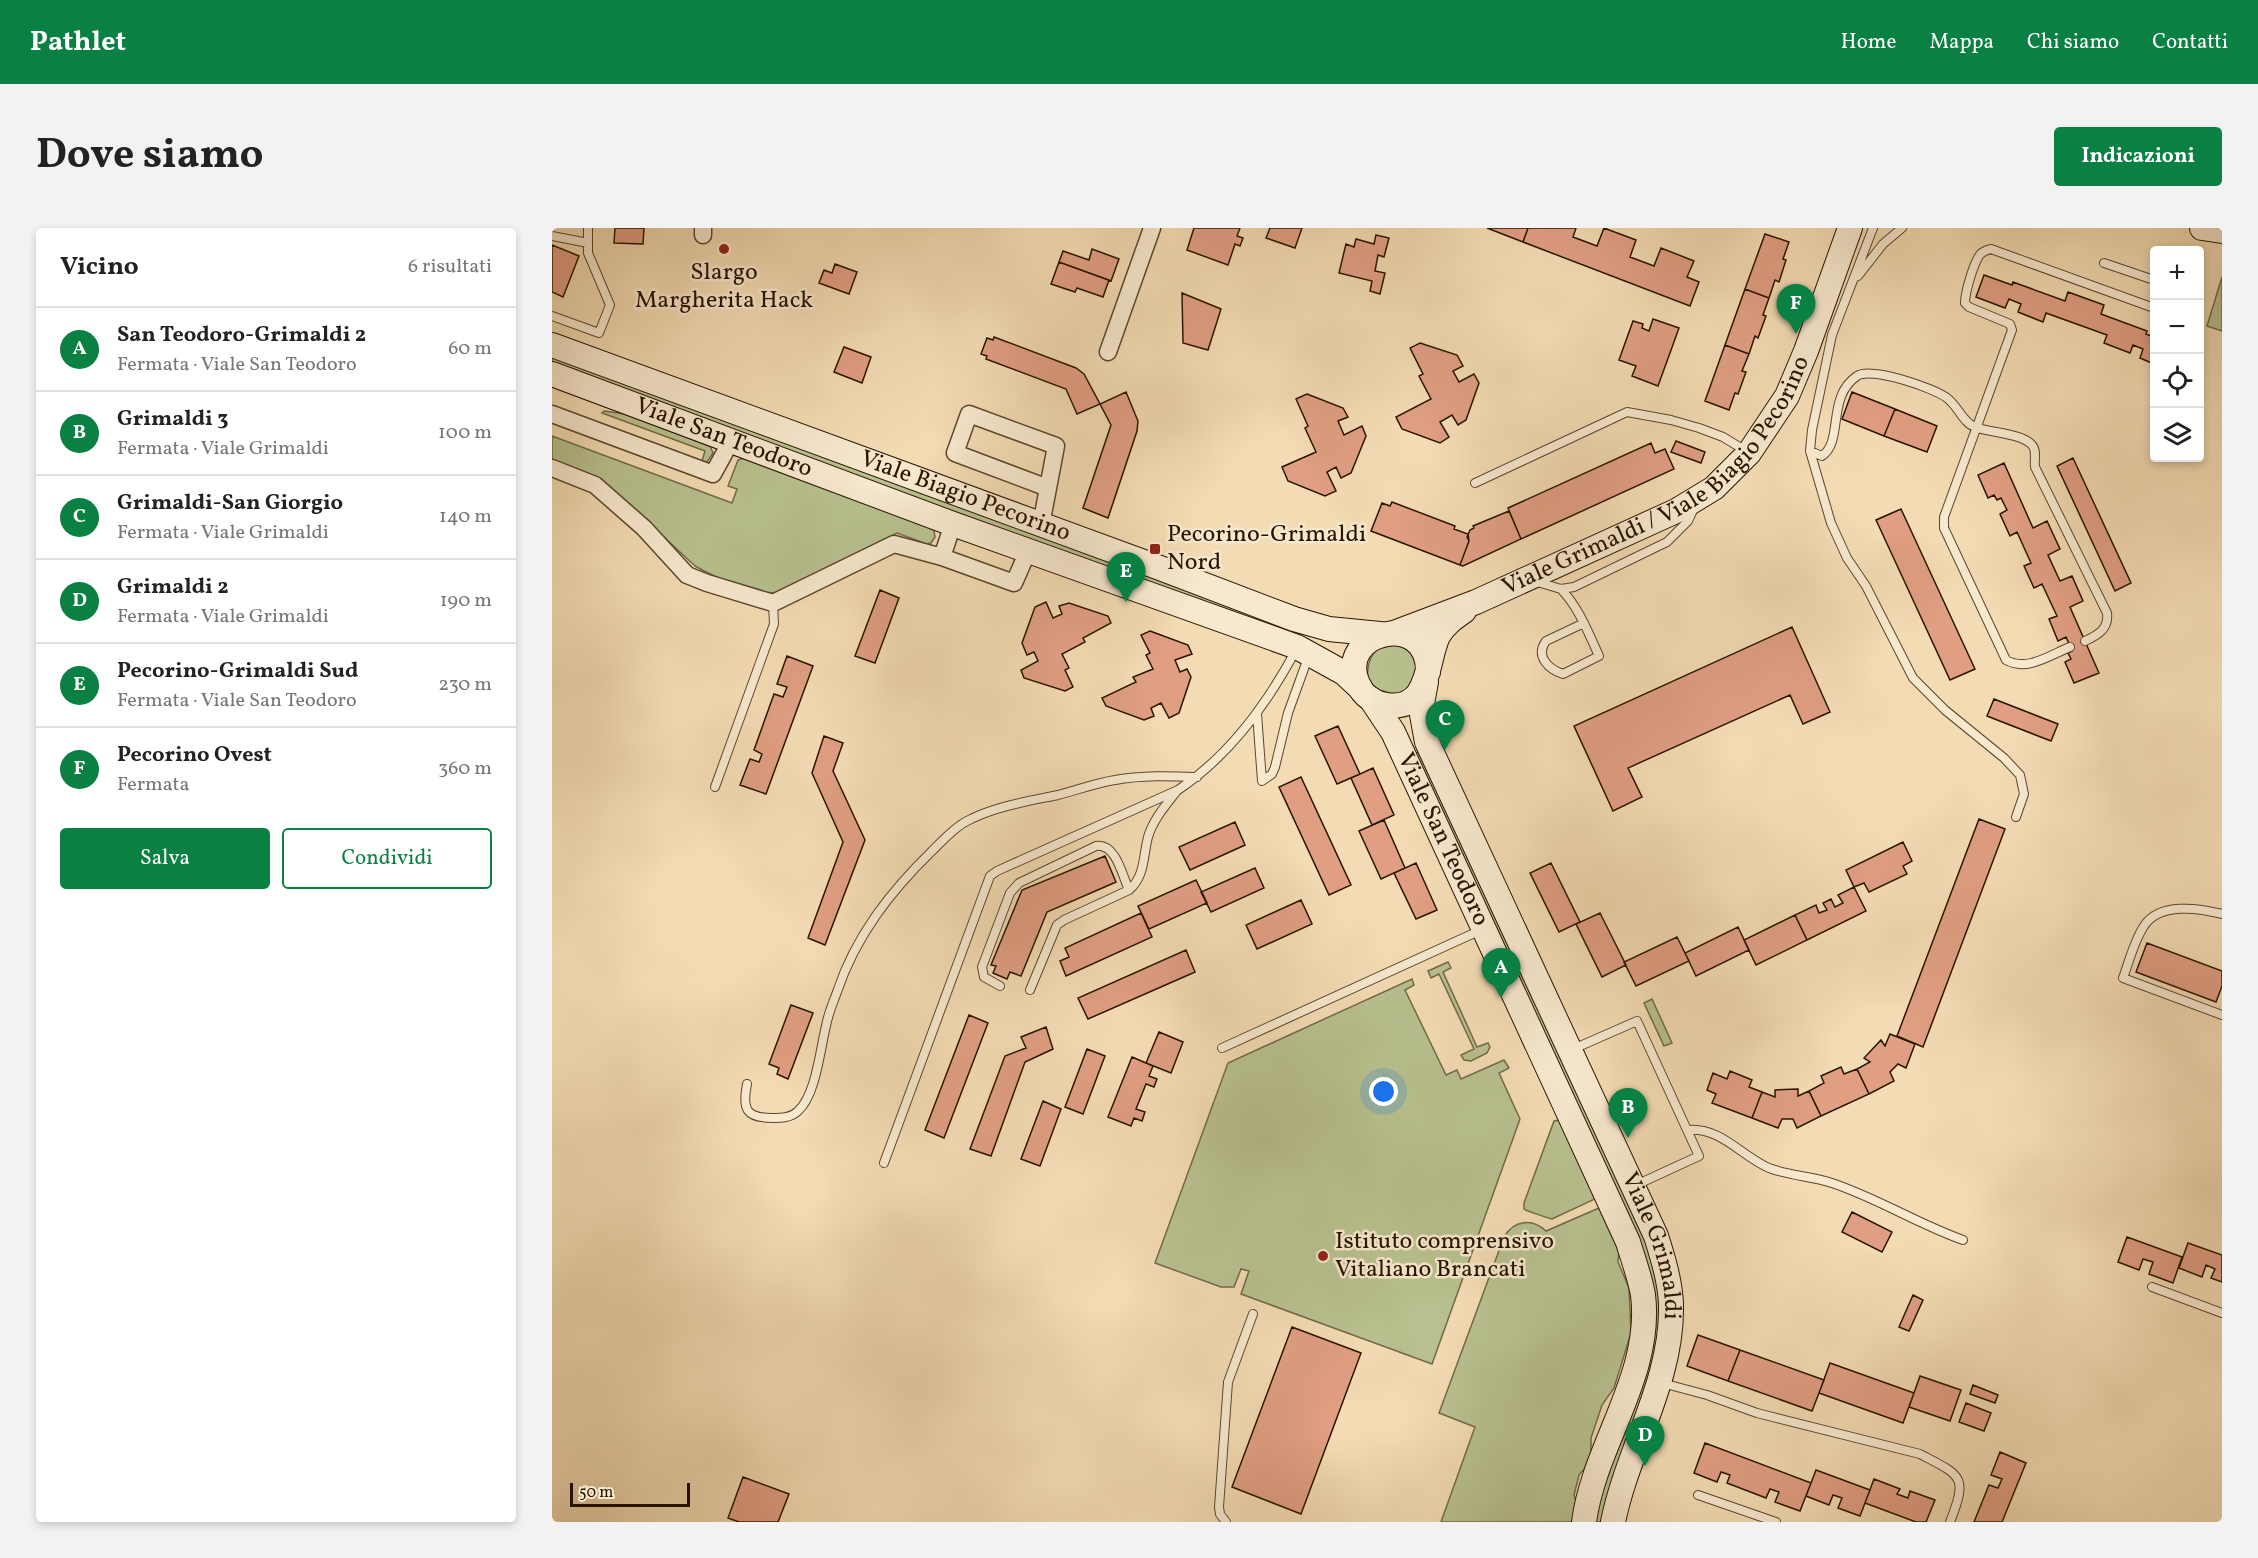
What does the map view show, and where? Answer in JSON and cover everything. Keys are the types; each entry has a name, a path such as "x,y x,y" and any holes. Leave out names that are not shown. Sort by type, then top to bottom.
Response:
{"main road":[{"name":"Viale Grimaldi / Viale Biagio Pecorino","path":"1476,602 1698,499 1714,488 1749,453 1772,422 1796,378 1843,280 1850,228"},
{"path":"2202,228 2222,231"},
{"name":"Viale Biagio Pecorino","path":"552,345 1293,619 1329,629 1387,634"},
{"name":"Viale San Teodoro","path":"552,374 953,524 1303,650 1344,673 1366,694 1393,732 1484,928 1628,1242 1643,1295 1642,1332 1637,1360 1595,1479 1584,1522"},
{"path":"1387,634 1408,637 1419,646 1426,658 1427,677 1415,697 1402,704 1389,705 1366,694 1355,675 1357,656 1368,641 1387,634 1476,602"},
{"name":"Viale Grimaldi","path":"1476,602 1444,627 1431,655 1421,709 1427,742 1656,1236 1669,1289 1670,1326 1660,1382 1624,1482 1613,1522"}],"street":[{"path":"1108,352 1152,228"},
{"path":"552,414 713,474 731,441"},
{"path":"1041,525 1056,446 969,414 955,453 1048,488"},
{"path":"552,468 595,485 644,528 687,575 774,603 894,544 942,557 1014,583 1028,551"},
{"path":"942,557 953,524"}],"lane":[{"path":"552,316 600,333 610,305 588,253 588,228"},
{"path":"1873,228 1843,280 1812,430 1810,451 1831,523 1846,558 1866,586 1913,678 1945,710 2004,758 2020,775 2024,794 2016,818"},
{"path":"1843,280 1902,228"},
{"path":"552,236 588,243"},
{"path":"2070,647 2027,665 2013,664 2006,660 1944,528 1944,517 2012,330 2010,324 2005,320 1969,307 1965,303 1965,296 1979,256 1985,250 1991,249 2150,307"},
{"path":"2104,263 2150,279"},
{"path":"1810,451 1822,456 1827,452 1832,443 1834,420 1840,398 1849,382 1860,373 1878,373 1941,394 1952,402 1967,421 1976,428 2022,439 2034,447 2035,466 2107,613 2108,621 2104,630 2085,641"},
{"path":"1475,483 1627,412 1699,428 1724,437 1749,453"},
{"path":"1528,579 1562,588 1574,587 1667,542 1688,521 1698,499"},
{"path":"1562,588 1574,602 1599,656 1563,674 1544,662 1541,653 1546,641 1584,624"},
{"path":"715,788 774,624 774,603"},
{"path":"884,1163 990,876 1178,790 1198,777 1257,714 1303,650"},
{"path":"1257,714 1262,781 1272,774 1275,768 1303,650"},
{"path":"747,1084 745,1094 747,1108 757,1118 783,1118 795,1114 802,1107 809,1094 820,1056 826,1024 844,972 858,942 902,880 941,842 969,819 1013,804 1113,780 1134,777 1198,777"},
{"path":"1030,990 1057,925 1129,890 1140,878 1148,836 1156,820 1178,790"},
{"path":"1000,986 984,977 982,967 1010,892 1019,883 1096,846 1103,845 1112,850 1129,890"},
{"path":"2222,914 2201,909 2178,908 2158,914 2144,925 2123,978 2222,1015"},
{"path":"1222,1048 1484,928"},
{"path":"1570,1051 1637,1021 1688,1130 1699,1156 1633,1187"},
{"path":"1688,1130 1698,1129 1712,1132 1766,1166 1798,1177 1833,1183 1935,1230 1963,1240"},
{"path":"2152,1287 2222,1313"},
{"path":"1226,1522 1219,1508 1228,1382 1253,1314"},
{"path":"1660,1382 1707,1395 1757,1413 1920,1454 1959,1478 1962,1489 1950,1522"},
{"path":"1698,1496 1776,1522"}],"green space":[{"path":"2222,277 2222,331 2207,326"},
{"path":"552,356 1278,623 1279,627 1273,629 552,364"},
{"path":"604,411 625,414 710,446 713,453 707,462 702,461 705,451 602,413"},
{"path":"552,436 732,503 737,489 728,486 738,460 744,458 930,528 934,531 935,537 931,543 927,544 897,533 782,592 762,592 750,589 714,576 695,566 622,498 552,462"},
{"path":"1397,644 1411,651 1419,675 1402,694 1385,694 1371,685 1368,667 1377,649"},
{"path":"1420,751 1648,1240 1661,1291 1659,1349 1604,1522 1593,1522 1651,1324 1414,754"},
{"path":"1448,962 1451,968 1443,972 1477,1047 1488,1043 1490,1047 1487,1053 1471,1061 1464,1060 1461,1055 1474,1049 1439,974 1431,978 1428,971"},
{"path":"1412,979 1414,985 1405,990 1446,1075 1457,1070 1461,1079 1504,1060 1509,1068 1499,1073 1520,1119 1432,1364 1241,1294 1249,1271 1241,1269 1234,1287 1221,1287 1155,1263 1228,1063"},
{"path":"1652,999 1672,1043 1664,1046 1644,1003"},
{"path":"1559,1120 1595,1199 1552,1219 1524,1209 1524,1203 1554,1121"},
{"path":"1599,1208 1619,1252 1618,1262 1629,1288 1631,1333 1614,1388 1602,1405 1591,1438 1591,1452 1585,1468 1579,1475 1574,1495 1576,1501 1572,1522 1441,1522 1475,1427 1439,1413 1504,1237 1518,1224 1535,1224 1546,1231"}],"building":[{"path":"615,228 644,228 643,244 614,243"},
{"path":"1194,228 1240,228 1237,236 1243,238 1240,246 1235,244 1228,265 1187,250"},
{"path":"1270,228 1302,228 1295,248 1266,238"},
{"path":"1487,228 1528,228 1523,242"},
{"path":"1528,228 1576,228 1573,237 1597,246 1604,228 1636,240 1630,257 1654,266 1661,248 1694,261 1687,277 1699,282 1690,306 1523,242"},
{"path":"1765,234 1789,242 1779,282 1775,280 1769,298 1745,289"},
{"path":"1376,235 1389,238 1384,257 1378,255 1375,271 1385,273 1380,294 1370,291 1372,281 1339,273 1346,244 1354,247 1356,239 1374,244"},
{"path":"552,245 579,256 563,297 552,292"},
{"path":"1092,249 1119,259 1111,281 1059,262 1063,251 1089,260"},
{"path":"1059,262 1109,280 1103,297 1077,288 1075,292 1051,284"},
{"path":"835,264 857,272 849,294 819,283 824,270 832,273"},
{"path":"1984,275 2012,285 2013,282 2065,301 2068,292 2104,305 2101,314 2147,331 2146,334 2150,336 2150,362 2140,358 2143,349 2133,345 2130,353 2104,343 2107,335 2046,313 2043,322 2018,312 2021,304 2009,299 2005,308 1976,297"},
{"path":"1745,289 1769,298 1763,315 1766,316 1758,338 1755,336 1749,354 1725,345"},
{"path":"1182,293 1221,309 1208,350 1183,343"},
{"path":"1653,319 1679,328 1658,386 1632,376 1636,366 1619,360 1633,321 1643,324 1642,328 1649,331"},
{"path":"994,337 1076,368 1084,374 1100,404 1077,414 1066,389 986,359 987,356 981,354 987,338 993,340"},
{"path":"1420,343 1457,355 1463,366 1453,371 1459,382 1474,374 1479,383 1466,420 1458,425 1452,415 1440,422 1449,437 1440,443 1402,429 1396,417 1431,399 1419,376 1423,374 1410,348"},
{"path":"1725,345 1749,354 1742,371 1746,372 1729,410 1705,401"},
{"path":"844,347 871,357 862,383 834,372"},
{"path":"1126,392 1138,421 1137,431 1108,518 1083,508 1111,425 1100,404"},
{"path":"1852,392 1895,409 1884,436 1842,419"},
{"path":"1307,394 1343,408 1348,417 1338,421 1344,435 1362,426 1366,436 1351,473 1341,478 1336,467 1327,472 1336,491 1325,496 1288,481 1282,467 1316,452 1305,428 1308,426 1296,399"},
{"path":"1895,409 1937,426 1927,452 1884,436"},
{"path":"1676,441 1705,452 1701,463 1671,452"},
{"path":"1651,443 1655,453 1665,449 1674,469 1521,539 1508,508"},
{"path":"2073,458 2131,583 2115,591 2057,466"},
{"path":"2004,463 2033,528 2047,521 2060,549 2048,555 2060,581 2072,576 2083,601 2070,607 2099,673 2074,683 2065,662 2071,659 2068,653 2072,651 2066,637 2058,641 2049,619 2057,616 2042,584 2034,588 2024,566 2031,563 2017,532 2010,536 2000,514 2007,510 2001,498 1997,500 1994,495 1988,498 1978,475"},
{"path":"1392,502 1455,526 1454,529 1468,534 1469,541 1460,565 1371,531 1382,503 1390,506"},
{"path":"1901,509 1975,669 1950,680 1876,520"},
{"path":"1509,511 1521,539 1463,566 1460,565 1469,541 1467,537 1470,530 1474,528 1473,526"},
{"path":"880,590 899,598 875,663 855,656"},
{"path":"1046,602 1053,618 1062,614 1059,606 1069,603 1108,616 1111,623 1083,638 1085,642 1062,654 1069,668 1065,670 1073,687 1065,691 1024,678 1021,670 1038,661 1034,652 1027,655 1022,643 1035,607"},
{"path":"1792,627 1830,712 1803,724 1790,695 1628,768 1642,797 1613,811 1574,726"},
{"path":"1150,631 1188,645 1192,654 1175,660 1180,672 1187,669 1191,677 1179,713 1169,718 1161,703 1151,708 1154,716 1144,720 1106,706 1102,698 1136,682 1133,677 1153,669 1146,655 1150,653 1141,635"},
{"path":"787,656 813,666 766,794 740,785 750,759 759,762 762,754 754,750 774,694 783,697 787,687 777,684"},
{"path":"1994,699 2058,724 2051,741 1987,716"},
{"path":"1338,726 1360,774 1337,784 1315,736"},
{"path":"824,736 843,743 833,771 865,840 825,945 808,938 843,842 812,773"},
{"path":"1373,768 1394,815 1372,825 1351,778"},
{"path":"1301,777 1351,885 1329,895 1279,787"},
{"path":"1979,819 2005,829 1923,1047 1897,1036"},
{"path":"1384,820 1405,868 1381,879 1359,831"},
{"path":"1235,822 1245,845 1190,870 1179,847"},
{"path":"1903,842 1912,861 1903,866 1907,874 1869,892 1864,883 1854,887 1846,870"},
{"path":"1105,856 1116,882 1047,912 1021,976 1010,972 1007,979 993,973 996,966 991,965 1022,890"},
{"path":"1416,863 1437,910 1416,919 1394,873"},
{"path":"1551,863 1580,922 1559,932 1530,873"},
{"path":"1255,868 1264,888 1211,912 1201,892"},
{"path":"1196,880 1207,903 1149,929 1138,906"},
{"path":"1854,887 1866,911 1807,940 1795,915 1816,905 1819,913 1827,910 1823,903 1831,899 1835,907 1843,903 1838,895"},
{"path":"1301,900 1312,924 1257,949 1246,925"},
{"path":"1141,913 1152,937 1066,976 1060,961 1069,957 1065,948"},
{"path":"1600,913 1626,965 1602,977 1576,924"},
{"path":"1795,915 1807,940 1756,965 1744,940"},
{"path":"1738,927 1749,950 1696,976 1685,953"},
{"path":"1677,937 1689,961 1636,986 1624,962"},
{"path":"2147,943 2222,971 2222,986 2216,1002 2136,972"},
{"path":"1186,950 1195,972 1088,1019 1078,998"},
{"path":"791,1005 813,1013 788,1079 777,1074 779,1068 769,1064"},
{"path":"969,1015 988,1023 944,1138 925,1130"},
{"path":"1046,1027 1053,1049 1025,1062 991,1156 970,1149 1005,1056 1026,1048 1021,1037"},
{"path":"1159,1032 1183,1042 1171,1073 1146,1063"},
{"path":"1890,1034 1915,1044 1906,1068 1898,1064 1890,1072 1894,1081 1869,1094 1857,1069 1870,1062 1864,1058 1881,1040 1885,1046"},
{"path":"1087,1049 1105,1056 1083,1114 1065,1107"},
{"path":"1132,1057 1153,1066 1149,1076 1157,1079 1154,1087 1146,1084 1136,1109 1145,1112 1142,1121 1134,1118 1131,1126 1108,1117"},
{"path":"1841,1067 1844,1074 1857,1069 1869,1094 1821,1116 1809,1091 1824,1083 1821,1076"},
{"path":"1730,1071 1752,1080 1749,1087 1762,1092 1752,1118 1712,1103 1716,1094 1707,1090 1713,1073 1727,1079"},
{"path":"1798,1089 1798,1096 1809,1091 1821,1116 1797,1128 1793,1119 1782,1119 1778,1128 1752,1118 1762,1092 1775,1097 1775,1090"},
{"path":"1043,1101 1061,1109 1040,1166 1021,1159"},
{"path":"1852,1212 1892,1232 1882,1252 1842,1232"},
{"path":"2127,1237 2182,1257 2173,1283 2149,1274 2153,1262 2143,1259 2139,1270 2118,1262"},
{"path":"2188,1243 2222,1255 2222,1282 2211,1278 2215,1269 2206,1265 2202,1277 2179,1268"},
{"path":"1913,1295 1923,1300 1909,1331 1899,1327"},
{"path":"1292,1327 1361,1353 1301,1514 1232,1487"},
{"path":"1698,1335 1740,1350 1728,1381 1687,1366"},
{"path":"1740,1350 1824,1380 1812,1411 1728,1381"},
{"path":"1830,1363 1914,1393 1903,1423 1819,1393"},
{"path":"1920,1376 1961,1390 1950,1421 1909,1407"},
{"path":"1973,1385 1998,1395 1995,1403 1970,1394"},
{"path":"1966,1403 1991,1413 1984,1431 1959,1422"},
{"path":"1705,1443 1811,1483 1800,1511 1775,1502 1779,1492 1770,1489 1766,1498 1727,1483 1730,1475 1721,1472 1717,1482 1694,1473"},
{"path":"2000,1452 2026,1463 2002,1522 1974,1522 1989,1485 1998,1488 2002,1479 1991,1475"},
{"path":"1816,1470 1870,1490 1860,1516 1838,1508 1842,1498 1833,1495 1829,1505 1806,1496"},
{"path":"743,1477 789,1494 778,1522 739,1522 728,1518"},
{"path":"1874,1479 1900,1489 1897,1494 1908,1498 1910,1491 1935,1500 1926,1522 1916,1522 1865,1503"}],"place":[{"name":"Slargo Margherita Hack","path":"724,249"},
{"name":"Pecorino Ovest","path":"1796,334"},
{"name":"Pecorino-Grimaldi Nord","path":"1155,549"},
{"name":"Pecorino-Grimaldi Sud","path":"1126,602"},
{"name":"Grimaldi-San Giorgio","path":"1445,750"},
{"name":"San Teodoro-Grimaldi 2","path":"1501,998"},
{"name":"Grimaldi 3","path":"1628,1138"},
{"name":"Istituto comprensivo Vitaliano Brancati","path":"1323,1256"},
{"name":"Grimaldi 2","path":"1645,1466"}]}
